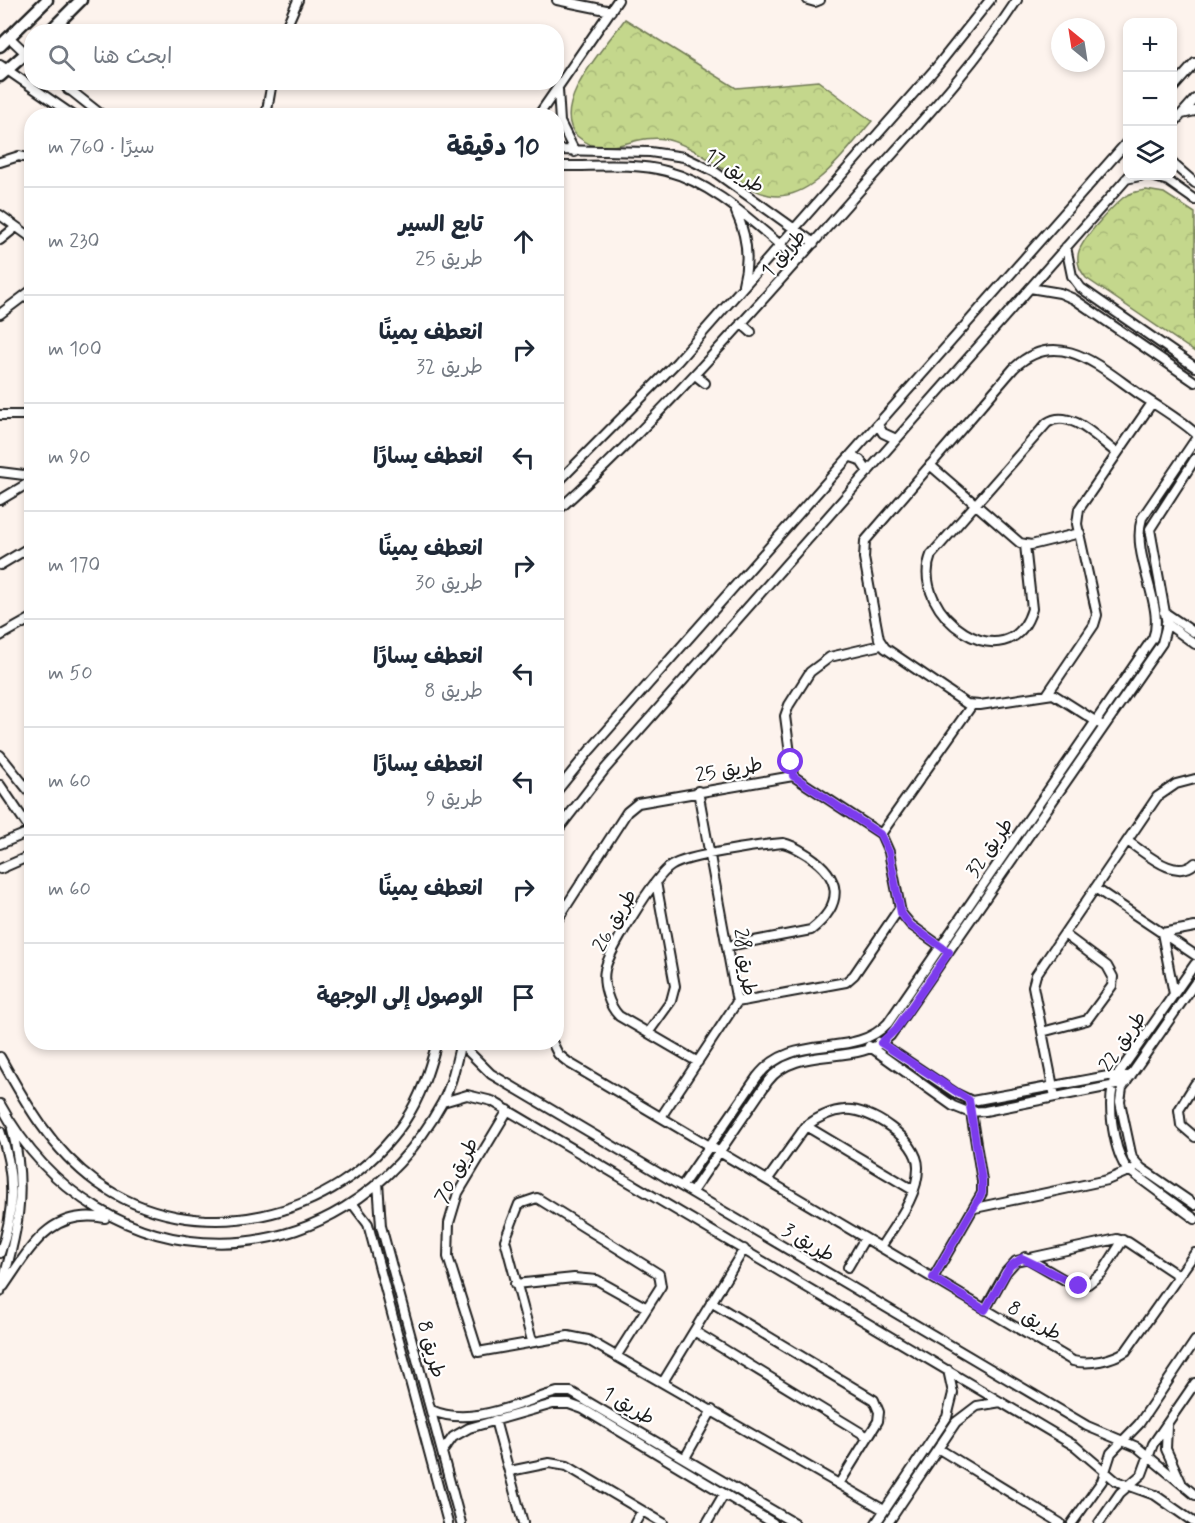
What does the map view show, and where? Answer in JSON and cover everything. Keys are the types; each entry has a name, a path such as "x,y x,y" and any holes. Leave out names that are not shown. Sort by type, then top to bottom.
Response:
{"street":[{"path":"0,46 47,0"},
{"path":"57,24 81,0"},
{"path":"288,24 298,0"},
{"path":"557,0 611,11"},
{"path":"564,80 618,0"},
{"path":"808,0 815,2 820,0"},
{"name":"طريق 1","path":"564,476 644,397 742,288 935,69 990,0"},
{"name":"طريق 1","path":"564,505 621,452 695,375 814,243 970,64 1017,0"},
{"path":"64,24 66,14"},
{"path":"10,38 24,50"},
{"path":"24,57 2,71 24,85"},
{"path":"1177,84 1195,63"},
{"path":"32,90 61,108"},
{"path":"71,90 93,108"},
{"path":"267,108 271,90"},
{"path":"544,108 557,90"},
{"path":"558,90 560,108"},
{"path":"1177,120 1195,99"},
{"path":"1182,114 1195,111"},
{"path":"564,128 575,152"},
{"path":"564,782 1123,147"},
{"name":"طريق 17","path":"564,151 650,152 684,157 715,172 814,243"},
{"path":"0,162 24,157"},
{"name":"طريق 17","path":"564,166 645,167 665,170 703,185 798,260"},
{"path":"1177,167 1195,183"},
{"path":"564,822 605,769 1125,180"},
{"path":"1163,180 1195,200"},
{"path":"736,210 747,248 746,272 742,288"},
{"path":"0,215 24,232"},
{"path":"0,240 16,227"},
{"path":"1066,247 1072,276 1081,288 1195,367"},
{"path":"1030,288 1060,293 1074,299 1195,382"},
{"path":"0,314 24,296"},
{"path":"741,323 751,332"},
{"path":"1105,726 1058,696 1048,693 972,705 962,701 881,645 864,547 870,533 1014,368 1023,359 1046,350 1070,351 1081,355 1195,434"},
{"path":"695,375 705,383"},
{"path":"1048,693 1094,625 1097,615 1077,519 1079,509 1152,403"},
{"path":"0,415 24,415"},
{"path":"930,465 975,504 1025,545 1032,609 1029,619 1018,633 1001,642 986,642 973,637 944,618 933,596 929,562 935,551 975,504 1050,420 1058,418 1072,420 1117,453"},
{"path":"878,425 883,433 896,439"},
{"name":"طريق 32","path":"682,1186 757,1077 777,1057 794,1050 861,1040 871,1036 888,1023 1096,721 1153,638 1156,628 1155,615 1140,548 1139,528 1142,518 1195,440"},
{"path":"851,457 860,460 868,472"},
{"path":"1167,624 1150,529 1195,459"},
{"path":"0,472 24,475"},
{"path":"0,500 24,486"},
{"path":"1025,545 1080,534"},
{"path":"0,565 24,551"},
{"path":"1152,603 1195,633"},
{"path":"1155,615 1195,644"},
{"path":"0,636 24,622"},
{"name":"طريق 32","path":"692,1192 768,1081 780,1069 796,1062 872,1048 896,1029 1162,642 1167,624"},
{"path":"793,776 785,716 789,705 810,672 830,657 881,645"},
{"path":"949,952 910,925 899,909 889,852 880,834 972,705"},
{"path":"0,755 24,785"},
{"name":"طريق 25","path":"564,910 627,812 645,801 793,776 880,834"},
{"path":"1055,1097 1034,981 1157,797 1166,789 1195,779"},
{"path":"0,785 24,821"},
{"name":"طريق 28","path":"661,1117 737,1002 698,791"},
{"path":"0,844 24,834"},
{"path":"1127,841 1171,868 1185,870 1195,863"},
{"name":"طريق 26","path":"698,1062 616,1013 604,976 608,961 656,882 676,864 788,844 830,873 834,884 834,898 811,930 728,946"},
{"path":"0,869 24,858"},
{"path":"648,1033 671,1001 675,986 656,882"},
{"path":"1095,888 1195,955"},
{"path":"737,1002 846,982 854,975 899,909"},
{"path":"1162,933 1195,927"},
{"path":"1162,933 1174,994"},
{"path":"1042,1032 1087,1020 1112,986 1113,977 1107,966 1064,934"},
{"name":"طريق 22","path":"1129,1172 1120,1155 1110,1102 1111,1086 1195,964"},
{"name":"طريق 22","path":"1138,1166 1129,1152 1120,1093 1195,983"},
{"path":"871,1036 969,1100 979,1101 1117,1076 1131,1076"},
{"path":"861,1040 953,1106 971,1112 1126,1083"},
{"path":"0,1057 45,1132 72,1162 97,1183 122,1197 166,1213 203,1220 232,1220 279,1212 311,1201 333,1189 367,1164 390,1140 415,1104 434,1050"},
{"path":"10,1123 21,1177 21,1204 17,1231 0,1292 35,1242 55,1225 83,1216 112,1219 160,1236 202,1242 237,1241 261,1239 302,1228 352,1203 378,1182 414,1144 443,1102 459,1050"},
{"name":"طريق 3","path":"468,1050 491,1074 1087,1426 1137,1447 1195,1495"},
{"path":"556,1050 569,1064 720,1151"},
{"path":"1195,1084 1179,1110 1181,1125 1195,1137"},
{"name":"طريق 3","path":"443,1102 459,1096 476,1095 508,1110 1075,1446 1116,1481 1155,1495 1195,1523"},
{"path":"933,1278 975,1208 983,1187 969,1100"},
{"path":"0,1104 10,1123 44,1168 73,1193 112,1219"},
{"name":"طريق 70","path":"508,1110 458,1193 449,1223 448,1257 478,1352 532,1341"},
{"path":"768,1179 806,1126 822,1115 844,1110 869,1114 894,1131 912,1148 918,1163 914,1190 881,1247"},
{"path":"806,1126 914,1190"},
{"path":"0,1131 10,1168 11,1198 0,1253"},
{"name":"طريق 8","path":"720,1151 1067,1359 1079,1363 1099,1360 1126,1351 1179,1276"},
{"path":"975,1208 1107,1180 1138,1166 1195,1205"},
{"path":"1129,1172 1195,1219"},
{"name":"طريق 8","path":"378,1182 381,1226 461,1523"},
{"path":"617,1355 661,1286 661,1278 656,1271 537,1198 519,1204 508,1229 507,1253 532,1341 580,1338 617,1355 884,1510"},
{"name":"طريق 8","path":"352,1203 368,1224 448,1523"},
{"path":"848,1267 865,1238"},
{"path":"985,1310 1010,1266 1025,1257 1111,1240 1123,1240 1179,1276 1195,1253"},
{"path":"1025,1257 1070,1283 1088,1284 1102,1273 1123,1240"},
{"path":"663,1382 744,1249"},
{"path":"515,1284 574,1278 597,1280 647,1308"},
{"path":"711,1302 874,1400 879,1416 839,1484"},
{"path":"694,1331 868,1437"},
{"path":"1072,1523 1106,1471 1111,1454 1139,1424 1195,1341"},
{"path":"876,1523 947,1417 953,1393 948,1370"},
{"path":"1099,1523 1120,1493 1142,1474 1147,1457 1195,1383"},
{"name":"طريق 1","path":"431,1410 449,1417 469,1417 557,1392 571,1392 794,1523"},
{"path":"888,1523 966,1413 977,1406 1002,1402"},
{"name":"طريق 1","path":"442,1452 460,1432 553,1404 576,1406 773,1523"},
{"path":"685,1458 712,1410"},
{"path":"495,1420 523,1523"},
{"path":"1167,1424 1169,1460 1183,1486"},
{"path":"939,1449 1060,1523"},
{"path":"510,1471 549,1463 567,1466 663,1523"},
{"path":"707,1523 724,1494"},
{"path":"634,1523 642,1511"}],"green space":[{"path":"625,19 736,88 818,81 872,121 827,172 814,183 784,196 758,192 699,153 665,139 657,138 599,147 592,145 577,136 570,123 570,109 583,76"},
{"path":"1146,190 1164,193 1195,213 1195,352 1086,278 1079,266 1079,250 1104,216 1127,195"}],"route":[{"path":"791,762 793,776 873,827 884,838 901,913 910,925 949,952 896,1029 881,1043 969,1100 983,1187 982,1193 933,1278 985,1310 1010,1266 1025,1257 1079,1286"}]}
